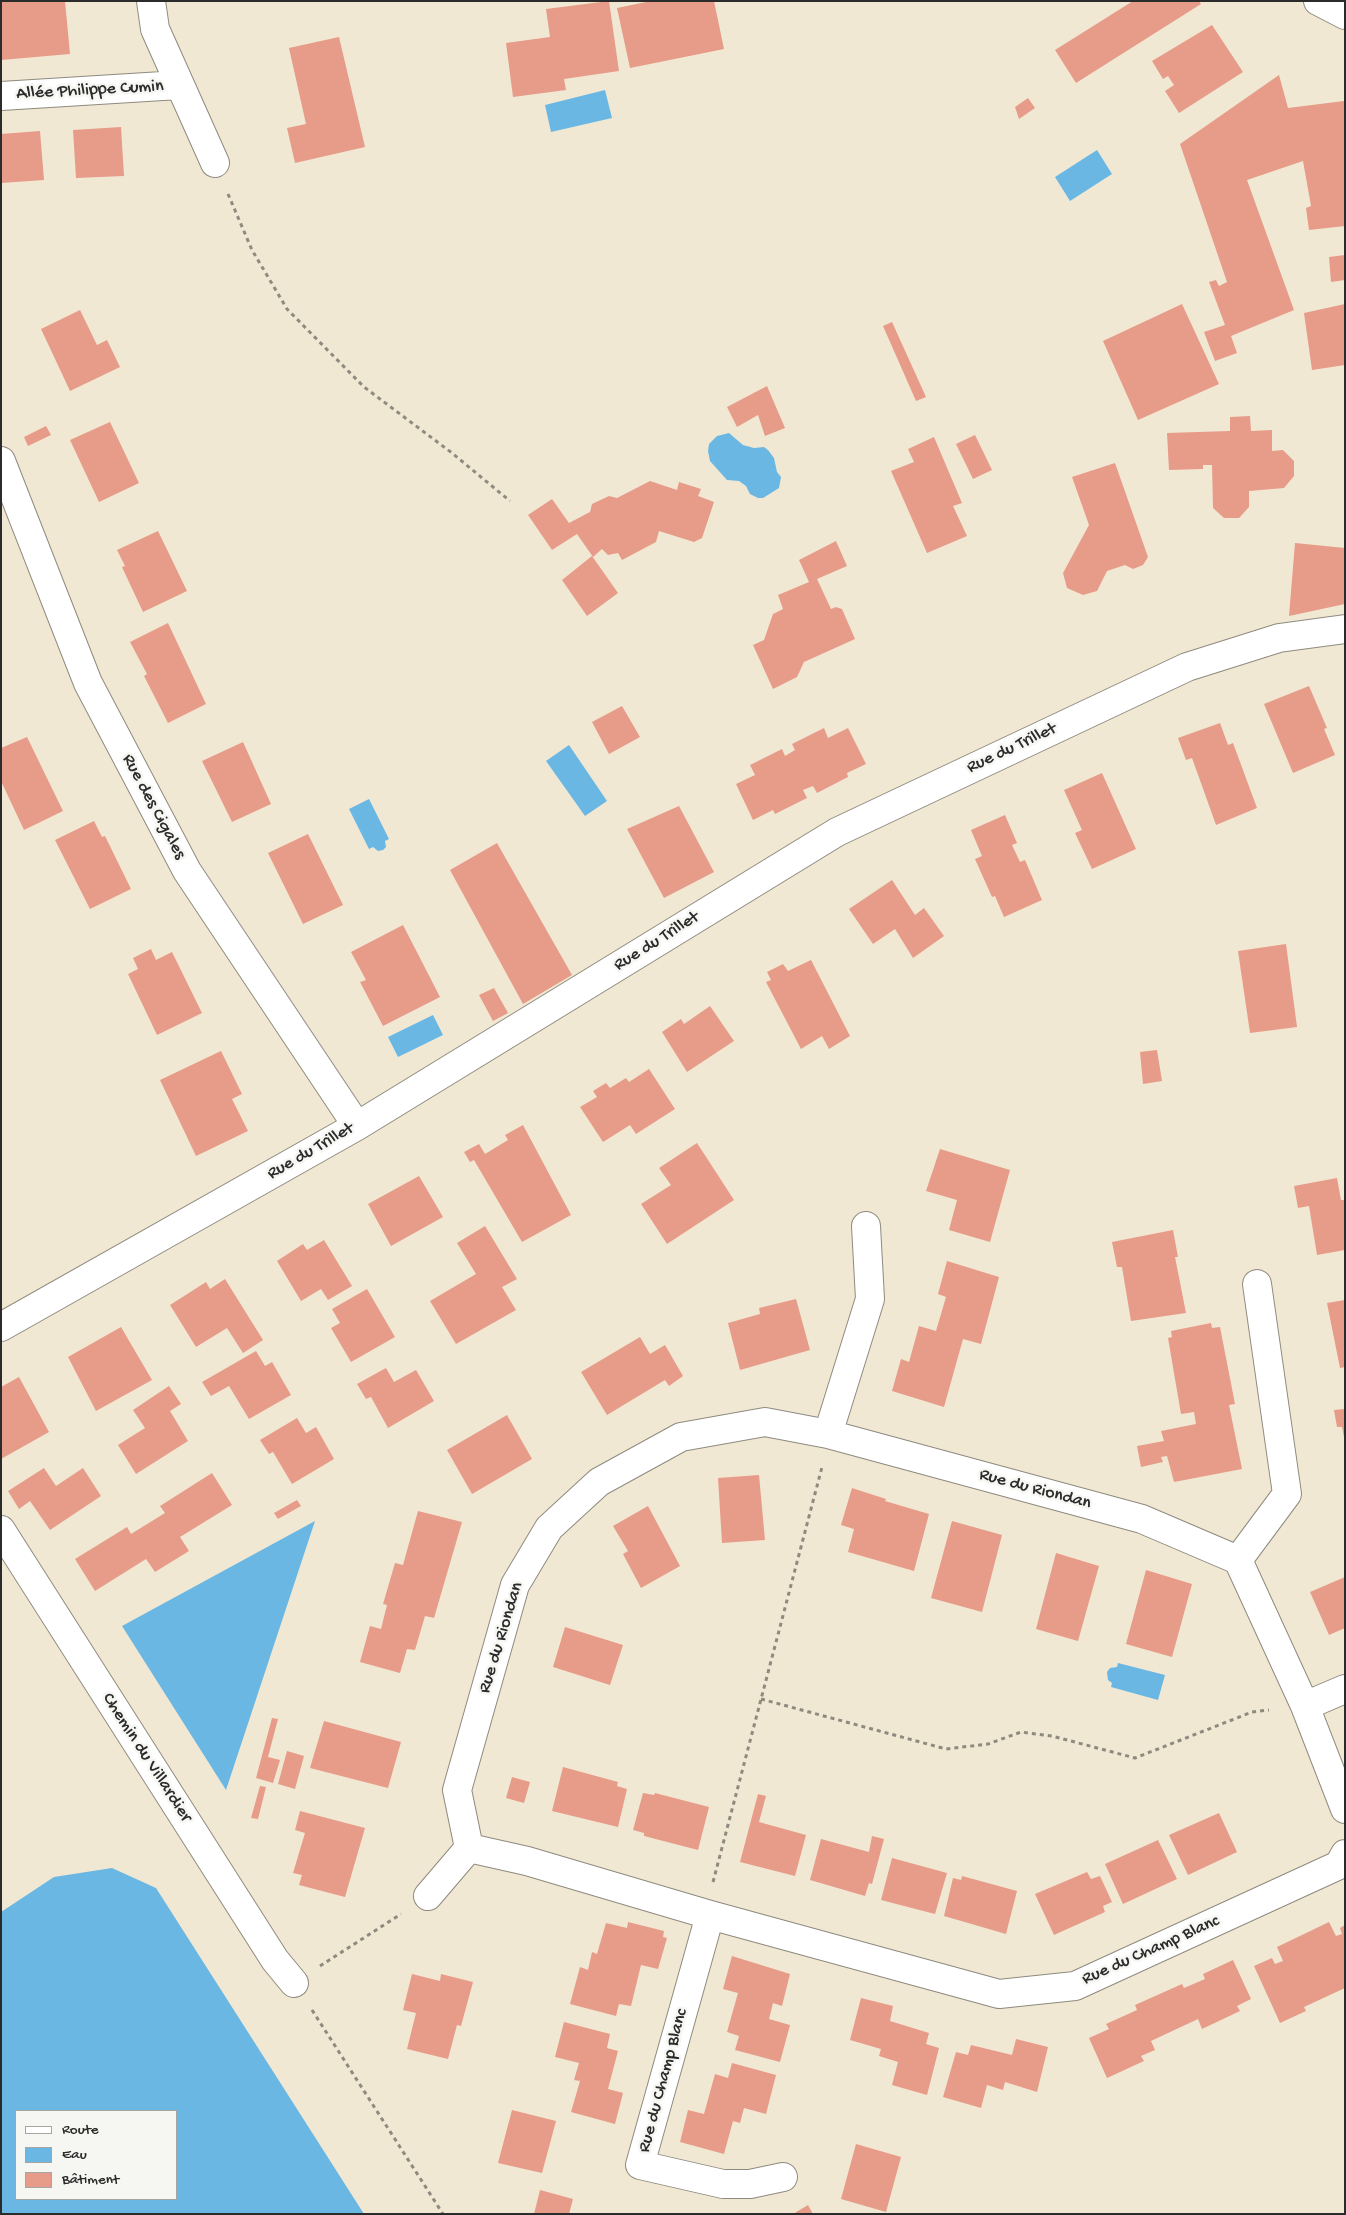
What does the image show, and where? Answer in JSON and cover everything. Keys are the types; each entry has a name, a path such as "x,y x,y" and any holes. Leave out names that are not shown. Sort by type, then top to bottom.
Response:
{"street":[{"path":"151,1 155,29 215,163"},
{"path":"1318,1 1345,15"},
{"name":"Allée Philippe Cumin","path":"1,96 179,85"},
{"name":"Rue des Cigales","path":"1,461 88,683 187,871 357,1126"},
{"name":"Rue du Trillet","path":"1,1327 357,1126 837,832 1187,667 1279,638 1345,629"},
{"path":"828,1434 870,1299 866,1226"},
{"path":"1257,1284 1287,1494 1238,1560 1305,1706 1345,1809"},
{"name":"Rue du Riondan","path":"469,1848 457,1790 515,1585 549,1528 599,1482 681,1437 765,1422 828,1434 1142,1519 1238,1560"},
{"name":"Chemin du Villardier","path":"1,1530 270,1951 294,1983"},
{"path":"1305,1706 1345,1689"},
{"path":"428,1896 469,1848"},
{"name":"Rue du Champ Blanc","path":"469,1848 527,1861 710,1915 999,1994 1075,1986 1340,1865 1345,1854"},
{"name":"Rue du Champ Blanc","path":"710,1915 640,2165 723,2184 750,2184 783,2177"}],"path":[{"path":"215,163 252,250 287,309 364,387 452,453 510,501"},
{"path":"710,1915 714,1879 820,1483 828,1434"},
{"path":"761,1699 946,1749 988,1744 1021,1732 1052,1736 1135,1758 1252,1712 1305,1706"},
{"path":"428,1896 294,1983 443,2214"}],"water":[{"path":"605,90 612,118 551,132 545,105"},
{"path":"1097,150 1112,174 1070,201 1055,177"},
{"path":"729,433 743,445 754,448 764,447 768,450 774,458 777,472 781,477 779,488 763,498 758,498 750,494 746,486 739,481 727,480 710,461 708,451 709,444 717,436"},
{"path":"569,745 607,801 585,816 546,761"},
{"path":"369,799 389,839 385,841 386,847 383,850 378,851 373,847 369,849 349,809"},
{"path":"433,1015 443,1035 398,1057 388,1037"},
{"path":"315,1521 226,1790 122,1626"},
{"path":"1118,1663 1165,1675 1158,1700 1111,1687 1112,1683 1108,1680 1107,1672 1110,1668 1117,1667"},
{"path":"112,1868 156,1888 364,2214 1,2214 1,1912 54,1877"}],"building":[{"path":"1,1 65,1 70,54 1,60"},
{"path":"609,1 619,71 564,79 566,90 513,97 506,43 550,37 546,9"},
{"path":"651,1 714,1 724,49 630,68 617,8"},
{"path":"1133,1 1199,1 1201,4 1076,83 1055,50"},
{"path":"1212,25 1243,72 1179,113 1165,91 1174,85 1168,76 1163,79 1152,61"},
{"path":"339,37 365,147 295,163 287,128 306,124 289,48"},
{"path":"1279,75 1288,108 1344,101 1345,226 1309,230 1306,208 1311,206 1303,161 1247,180 1294,310 1231,336 1237,353 1215,361 1204,332 1225,325 1209,282 1216,280 1219,286 1227,282 1180,144"},
{"path":"1028,98 1035,108 1019,119 1015,107"},
{"path":"121,127 124,176 76,178 73,130"},
{"path":"40,131 44,180 1,183 1,134"},
{"path":"1345,255 1345,280 1331,282 1329,257"},
{"path":"1182,304 1219,384 1138,420 1103,341"},
{"path":"1345,304 1345,365 1312,370 1304,313"},
{"path":"80,310 97,345 107,340 120,367 70,391 41,329"},
{"path":"892,322 926,397 916,401 883,326"},
{"path":"767,386 785,428 765,436 758,415 737,427 727,407"},
{"path":"1250,416 1251,431 1272,430 1272,451 1283,450 1294,461 1294,476 1284,488 1249,491 1249,507 1239,518 1224,518 1213,508 1212,465 1203,465 1203,469 1169,470 1167,433 1230,431 1230,417"},
{"path":"110,422 139,483 99,502 70,440"},
{"path":"46,426 51,435 28,446 24,437"},
{"path":"975,435 992,470 973,479 956,444"},
{"path":"934,437 962,503 953,506 967,536 927,553 891,471 914,462 908,449"},
{"path":"1115,463 1148,557 1143,565 1133,569 1125,565 1107,571 1097,591 1083,595 1067,588 1063,573 1089,525 1072,477"},
{"path":"650,481 677,490 679,482 701,489 698,496 714,502 702,538 694,542 659,531 656,542 622,560 618,553 608,555 602,549 593,557 577,534 552,550 528,515 552,499 569,523 590,512 592,504 609,496 617,498"},
{"path":"158,531 187,591 143,612 122,567 125,566 117,550"},
{"path":"836,541 847,566 817,579 831,609 836,607 842,609 855,639 804,662 797,677 773,689 753,645 764,640 773,614 783,609 778,595 809,582 799,560"},
{"path":"1295,543 1345,548 1345,604 1289,616"},
{"path":"592,556 618,593 587,616 562,580"},
{"path":"168,623 206,704 168,723 144,676 147,674 130,642"},
{"path":"1309,686 1327,728 1324,729 1335,755 1293,773 1264,704"},
{"path":"622,706 640,737 609,754 592,722"},
{"path":"1220,723 1228,745 1233,743 1257,808 1216,825 1192,758 1186,760 1178,738"},
{"path":"824,728 828,738 848,728 866,764 847,773 848,777 817,793 813,786 803,790 807,798 775,814 773,810 753,820 736,784 755,775 750,765 782,749 785,756 795,750 792,744"},
{"path":"27,737 63,811 24,830 1,781 1,748"},
{"path":"243,742 271,804 232,822 202,761"},
{"path":"1102,773 1136,849 1092,869 1075,833 1082,830 1064,790"},
{"path":"679,806 714,872 664,898 627,829"},
{"path":"1005,815 1017,843 1012,845 1020,862 1025,860 1042,900 1004,917 995,896 992,897 975,859 982,856 971,830"},
{"path":"94,821 102,837 105,836 131,889 90,909 55,840"},
{"path":"308,834 343,905 303,924 268,853"},
{"path":"497,843 572,975 523,1004 450,870"},
{"path":"892,880 915,915 924,908 944,936 913,958 895,929 873,944 849,909"},
{"path":"403,925 440,997 383,1026 360,982 366,980 351,952"},
{"path":"1286,944 1297,1027 1250,1033 1238,951"},
{"path":"151,949 156,960 172,952 202,1013 157,1035 128,974 138,969 133,958"},
{"path":"811,960 850,1036 829,1049 822,1036 801,1049 766,982 771,980 767,972 783,964 788,971"},
{"path":"494,988 508,1013 493,1021 479,995"},
{"path":"710,1006 734,1041 687,1072 662,1032 681,1019 684,1024"},
{"path":"1157,1050 1162,1081 1143,1084 1140,1052"},
{"path":"221,1051 242,1094 232,1099 248,1131 196,1156 160,1080"},
{"path":"649,1069 675,1109 636,1134 630,1125 603,1142 580,1107 597,1097 593,1091 606,1083 610,1088 626,1078 629,1082"},
{"path":"523,1125 571,1215 522,1242 474,1160 470,1162 464,1152 479,1144 485,1154 508,1140 505,1135"},
{"path":"697,1143 734,1200 667,1244 641,1204 671,1185 659,1168"},
{"path":"940,1149 1010,1170 990,1242 949,1230 957,1200 926,1191"},
{"path":"419,1176 443,1217 391,1246 368,1204"},
{"path":"1337,1178 1341,1200 1345,1200 1345,1250 1317,1255 1309,1206 1298,1208 1294,1186"},
{"path":"485,1226 517,1279 502,1287 516,1310 456,1344 430,1301 476,1274 457,1243"},
{"path":"1173,1230 1178,1257 1175,1257 1186,1313 1131,1321 1122,1267 1117,1267 1112,1242"},
{"path":"324,1240 352,1286 328,1300 321,1289 301,1301 277,1261 303,1244 307,1250"},
{"path":"947,1261 999,1277 981,1344 963,1339 944,1407 892,1391 901,1359 909,1362 919,1326 936,1331 946,1297 938,1294"},
{"path":"225,1279 263,1340 243,1353 227,1328 196,1347 170,1305 206,1282 210,1289"},
{"path":"367,1289 395,1337 351,1362 331,1328 340,1323 332,1309"},
{"path":"796,1299 810,1350 740,1370 728,1323 760,1314 759,1308"},
{"path":"1345,1300 1345,1367 1340,1368 1327,1303"},
{"path":"1211,1323 1212,1328 1220,1327 1235,1404 1229,1405 1242,1469 1174,1482 1167,1456 1161,1457 1163,1462 1141,1467 1137,1446 1164,1441 1161,1431 1196,1424 1194,1412 1181,1414 1168,1338 1172,1337 1171,1331"},
{"path":"121,1327 152,1380 96,1411 68,1357"},
{"path":"640,1337 650,1354 665,1345 683,1376 669,1386 665,1380 607,1415 581,1372"},
{"path":"256,1351 265,1366 272,1362 291,1395 249,1419 229,1386 211,1396 202,1382"},
{"path":"386,1368 394,1382 416,1370 434,1401 388,1428 371,1397 366,1399 357,1384"},
{"path":"19,1377 49,1432 1,1459 1,1387"},
{"path":"169,1386 181,1404 170,1411 188,1441 136,1474 118,1445 145,1428 133,1410"},
{"path":"1345,1409 1344,1437 1342,1427 1337,1427 1334,1410"},
{"path":"507,1415 532,1459 472,1494 447,1450"},
{"path":"297,1418 306,1433 316,1427 334,1459 292,1484 273,1452 269,1454 260,1440"},
{"path":"44,1468 56,1486 83,1468 101,1496 50,1530 30,1501 19,1509 8,1491"},
{"path":"212,1473 232,1505 180,1537 189,1551 155,1572 146,1559 95,1591 75,1559 127,1527 131,1534 165,1513 160,1506"},
{"path":"759,1475 765,1540 722,1543 718,1478"},
{"path":"852,1488 886,1499 885,1501 929,1514 914,1571 848,1552 854,1529 841,1525"},
{"path":"297,1500 301,1506 278,1519 274,1513"},
{"path":"648,1506 680,1566 641,1588 623,1554 628,1551 613,1526"},
{"path":"418,1511 462,1522 434,1618 425,1616 415,1650 407,1649 400,1673 360,1662 370,1626 381,1629 387,1605 383,1604 395,1563 403,1565"},
{"path":"952,1521 1002,1535 982,1612 931,1598"},
{"path":"1056,1553 1099,1566 1078,1641 1036,1629"},
{"path":"1146,1570 1192,1584 1172,1657 1126,1644"},
{"path":"1345,1577 1345,1628 1329,1635 1310,1592"},
{"path":"565,1627 623,1645 610,1685 553,1667"},
{"path":"272,1718 278,1719 268,1757 280,1760 273,1783 256,1778"},
{"path":"324,1721 401,1742 388,1788 310,1768"},
{"path":"287,1751 304,1756 295,1789 278,1784"},
{"path":"563,1767 618,1782 617,1786 627,1789 618,1827 552,1811"},
{"path":"512,1777 530,1782 524,1803 506,1798"},
{"path":"260,1786 266,1787 258,1819 251,1818"},
{"path":"643,1793 654,1795 655,1793 709,1807 698,1850 644,1836 644,1833 633,1830"},
{"path":"758,1794 766,1796 759,1822 806,1835 795,1876 740,1862"},
{"path":"300,1811 365,1828 345,1897 299,1885 302,1875 293,1873 305,1833 295,1830"},
{"path":"1219,1813 1237,1852 1188,1875 1169,1835"},
{"path":"872,1836 884,1839 872,1884 869,1883 865,1896 810,1880 821,1839 869,1852"},
{"path":"1158,1840 1177,1879 1123,1904 1105,1864"},
{"path":"892,1858 947,1873 935,1914 881,1900"},
{"path":"1087,1872 1091,1879 1100,1876 1112,1902 1103,1906 1105,1912 1054,1935 1035,1894"},
{"path":"962,1876 1017,1891 1006,1934 944,1916 953,1878 961,1880"},
{"path":"628,1922 664,1931 663,1937 667,1938 658,1969 641,1965 631,2006 619,2004 616,2016 570,2004 580,1967 588,1970 592,1952 597,1954 606,1923 627,1928"},
{"path":"1329,1922 1336,1936 1342,1934 1340,1928 1345,1925 1345,1988 1304,2007 1306,2011 1280,2023 1254,1966 1272,1958 1275,1964 1283,1961 1277,1947"},
{"path":"732,1956 790,1974 782,2006 773,2003 769,2019 790,2025 780,2062 735,2050 739,2036 727,2032 738,1993 723,1989"},
{"path":"1233,1960 1251,1999 1237,2006 1240,2011 1202,2029 1198,2019 1151,2041 1155,2050 1141,2056 1144,2061 1107,2078 1089,2038 1109,2029 1106,2024 1137,2010 1135,2005 1182,1984 1184,1988 1205,1979 1203,1974"},
{"path":"412,1974 440,1981 441,1974 473,1982 461,2026 457,2025 448,2059 407,2049 416,2013 403,2010"},
{"path":"861,1998 893,2006 890,2021 929,2033 926,2044 939,2048 927,2095 892,2085 898,2062 879,2056 881,2049 850,2040"},
{"path":"564,2022 610,2034 607,2048 618,2051 608,2089 623,2093 615,2124 571,2112 580,2081 574,2080 579,2063 555,2057"},
{"path":"1016,2039 1048,2047 1037,2092 1005,2082 1003,2090 987,2085 981,2108 943,2097 956,2052 968,2055 971,2045 1012,2055"},
{"path":"732,2063 776,2075 766,2114 744,2108 740,2123 733,2121 724,2154 680,2142 688,2110 704,2114 715,2074 728,2078"},
{"path":"512,2110 556,2121 542,2173 498,2163"},
{"path":"856,2144 901,2157 886,2212 841,2199"},
{"path":"540,2190 573,2199 569,2214 534,2214"},
{"path":"808,2205 813,2214 793,2214"}]}
